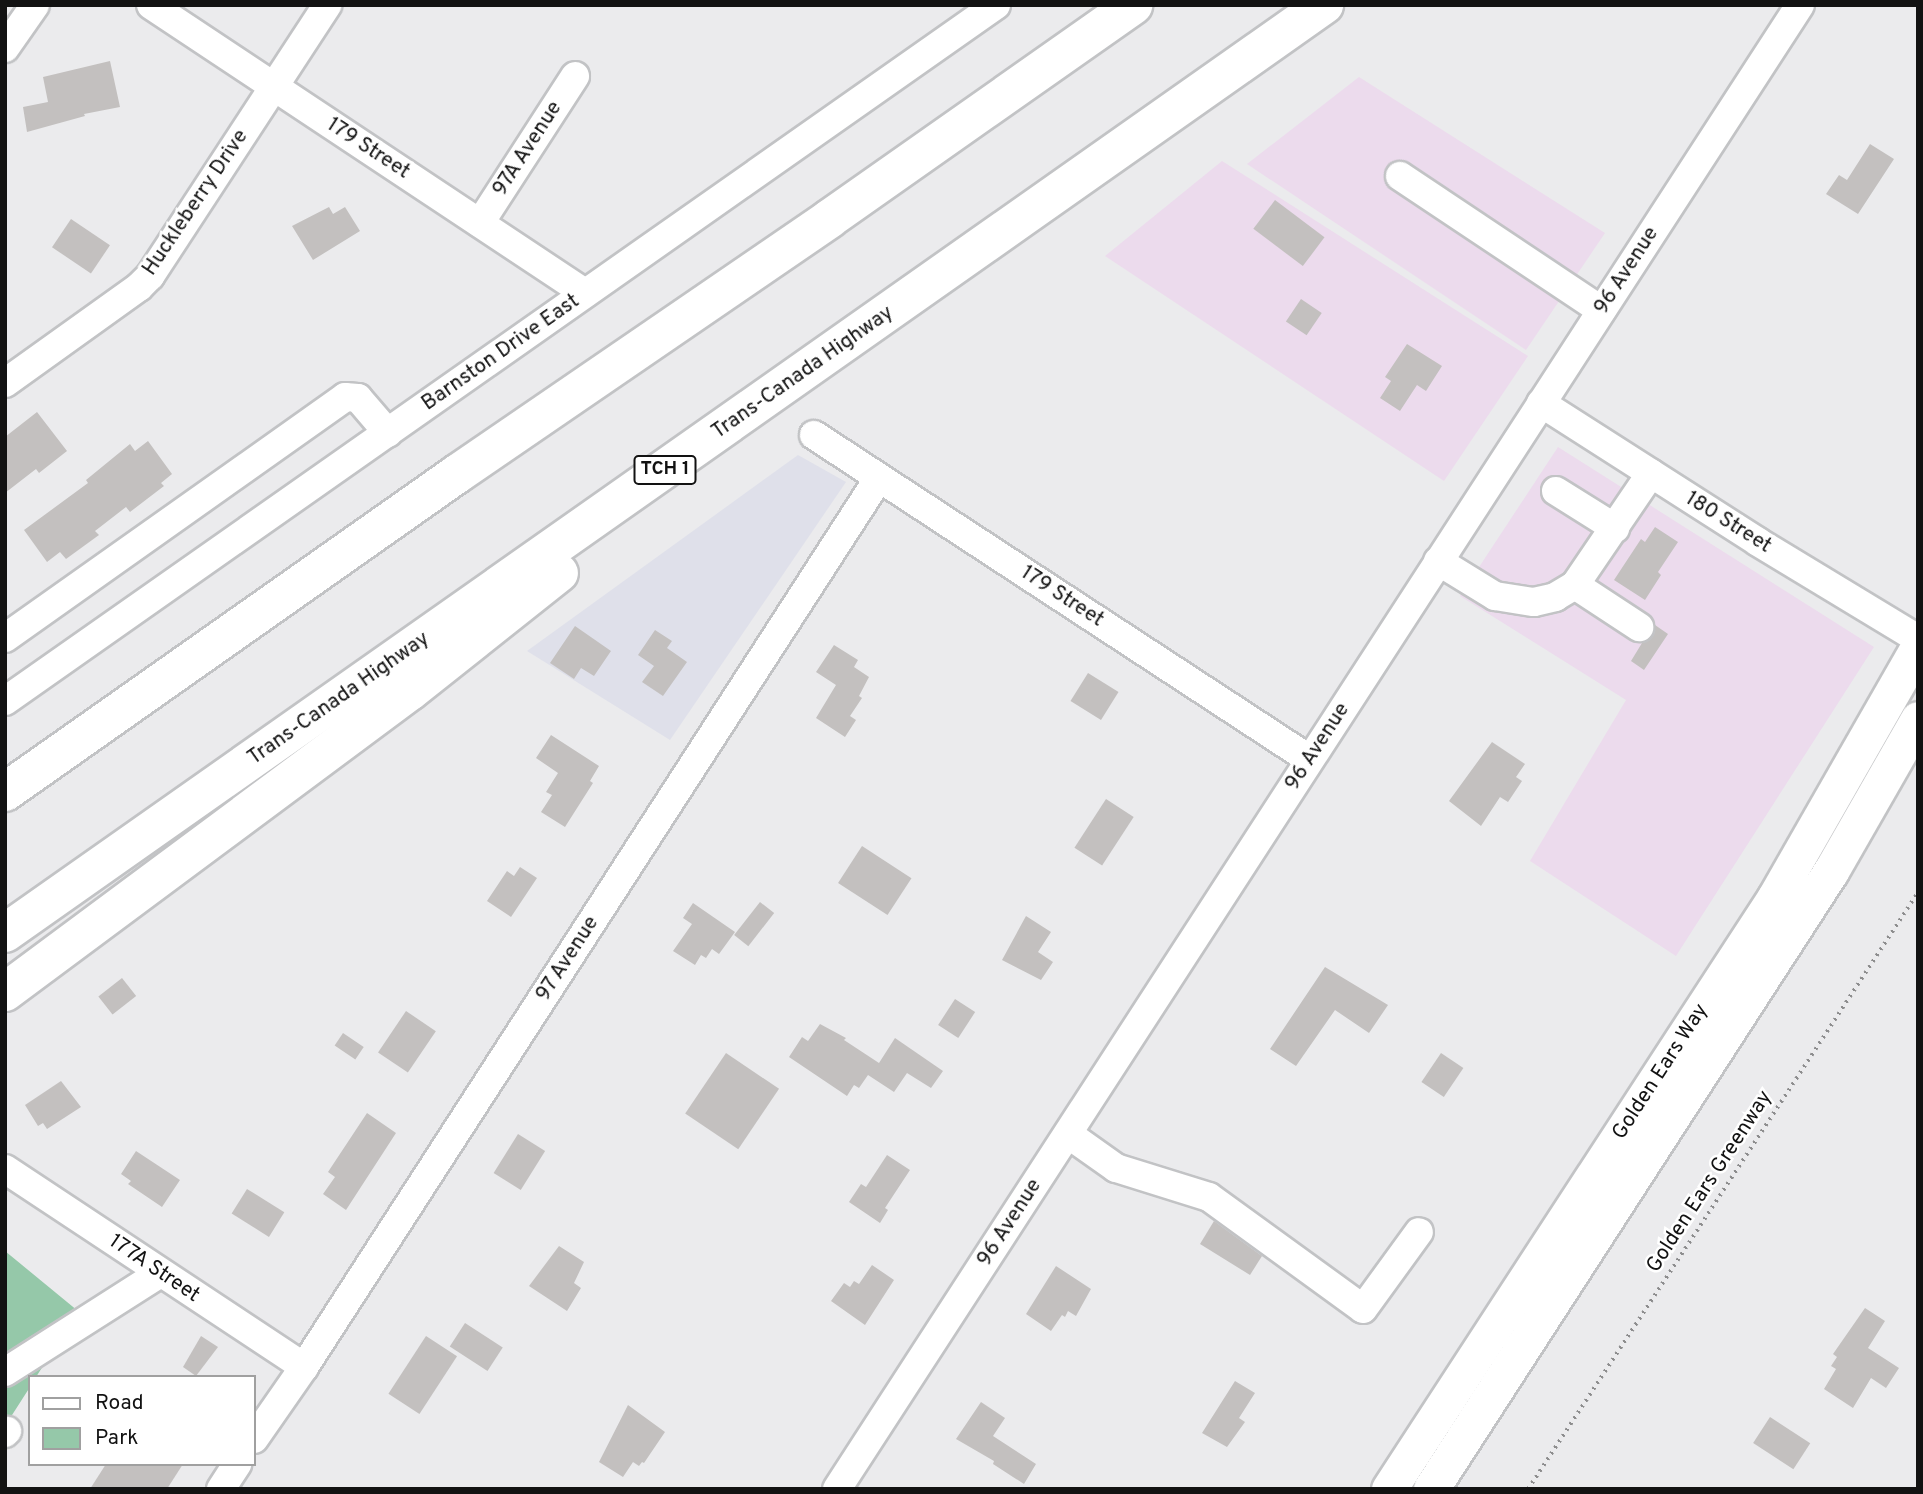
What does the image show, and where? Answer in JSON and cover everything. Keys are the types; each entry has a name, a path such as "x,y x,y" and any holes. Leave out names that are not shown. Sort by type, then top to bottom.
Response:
{"highway":[{"path":"5,792 1133,5"},
{"name":"Trans-Canada Highway","path":"5,933 1324,5"},
{"path":"5,992 410,691 901,304"},
{"path":"5,777 88,732"}],"main road":[{"name":"Golden Ears Way","path":"1389,1489 1775,897 1918,647"},
{"name":"Golden Ears Way","path":"1431,1489 1831,871 1918,719"}],"street":[{"path":"5,47 35,5"},
{"name":"179 Street","path":"151,5 585,293"},
{"name":"Huckleberry Drive","path":"5,383 139,287 150,276 327,5"},
{"name":"Barnston Drive East","path":"5,701 996,5"},
{"name":"96 Avenue","path":"837,1489 1800,5"},
{"name":"97A Avenue","path":"480,223 575,76"},
{"path":"1399,176 1601,310"},
{"path":"5,638 345,397 358,398 388,433"},
{"name":"180 Street","path":"1541,403 1918,639"},
{"name":"179 Street","path":"814,435 1309,759"},
{"path":"1438,561 1495,596 1534,602 1555,597 1575,585 1651,473"},
{"name":"97 Avenue","path":"256,1436 304,1367 879,478"},
{"path":"1556,491 1615,527"},
{"path":"1575,585 1639,627"},
{"path":"1068,1134 1116,1168 1209,1197 1363,1309 1419,1232"},
{"name":"177A Street","path":"5,1169 159,1274 304,1367"},
{"path":"5,1372 159,1274"},
{"path":"221,1489 236,1466"}],"path":[{"name":"Golden Ears Greenway","path":"1528,1489 1918,892"}],"shaded area":[{"path":"1359,77 1605,233 1526,350 1247,164"},
{"path":"1222,161 1528,356 1444,481 1105,256"},
{"path":"1558,447 1874,647 1676,956 1530,861 1626,700 1460,596"},
{"path":"798,455 846,482 670,740 527,651"}],"green space":[{"path":"5,1251 78,1311 37,1375 28,1375 28,1390 5,1426"}],"building":[{"path":"110,61 120,107 84,114 85,116 27,132 23,107 48,102 43,77"},
{"path":"1870,144 1894,159 1858,214 1826,194 1839,175 1847,180"},
{"path":"1275,200 1325,237 1303,266 1253,229"},
{"path":"329,207 333,214 345,207 360,231 313,260 292,226"},
{"path":"71,219 110,245 91,273 52,247"},
{"path":"1301,299 1322,313 1307,335 1286,321"},
{"path":"1407,344 1442,366 1426,391 1417,385 1400,411 1380,398 1391,381 1385,377"},
{"path":"37,412 67,451 39,473 36,469 5,493 5,437"},
{"path":"148,441 172,474 161,483 164,486 130,512 126,507 95,531 99,535 66,559 60,552 47,562 24,530 88,483 86,480 130,444 135,451"},
{"path":"1655,527 1678,542 1658,572 1661,575 1645,600 1614,580 1641,539 1645,542"},
{"path":"1655,625 1668,634 1644,670 1631,661 1642,643 1652,637"},
{"path":"575,626 611,651 594,676 581,668 574,679 550,663"},
{"path":"655,630 672,641 667,648 687,662 663,696 642,682 654,666 638,655"},
{"path":"834,645 858,660 854,667 869,677 859,696 862,698 850,716 856,720 845,737 816,718 836,685 816,672"},
{"path":"1088,673 1119,692 1101,720 1071,701"},
{"path":"551,735 599,766 590,781 593,783 565,827 541,812 552,795 546,792 558,773 536,758"},
{"path":"1492,742 1525,764 1516,777 1522,781 1508,802 1500,797 1481,826 1449,801"},
{"path":"1106,799 1134,817 1102,866 1074,848"},
{"path":"862,846 911,878 888,915 838,883"},
{"path":"520,867 537,878 511,917 487,901 507,871 514,876"},
{"path":"760,902 774,913 748,946 734,935"},
{"path":"693,903 735,932 719,954 712,949 706,958 701,955 695,965 673,951 692,924 683,918"},
{"path":"1026,916 1051,932 1038,952 1053,962 1041,980 1002,960"},
{"path":"1325,967 1388,1005 1369,1033 1335,1010 1296,1066 1270,1049"},
{"path":"122,978 136,996 113,1015 98,996"},
{"path":"955,999 975,1012 958,1038 938,1025"},
{"path":"406,1011 436,1031 408,1073 378,1052"},
{"path":"820,1024 846,1038 844,1040 879,1063 895,1038 943,1071 931,1088 907,1073 894,1092 868,1075 859,1088 854,1085 847,1096 789,1057 802,1037 808,1041"},
{"path":"343,1033 364,1047 355,1059 335,1045"},
{"path":"726,1053 779,1089 738,1149 685,1114"},
{"path":"1441,1053 1463,1068 1444,1097 1421,1082"},
{"path":"61,1081 81,1107 47,1129 43,1123 38,1126 25,1105"},
{"path":"367,1113 396,1133 346,1210 323,1194 335,1177 328,1172"},
{"path":"518,1134 545,1151 521,1190 494,1173"},
{"path":"136,1151 180,1180 162,1207 128,1184 131,1181 121,1174"},
{"path":"887,1155 910,1170 885,1208 888,1210 880,1223 849,1202 861,1184 866,1187"},
{"path":"247,1189 284,1212 269,1237 232,1214"},
{"path":"1214,1221 1262,1256 1250,1275 1200,1244"},
{"path":"559,1246 584,1262 574,1283 581,1288 567,1311 529,1286"},
{"path":"872,1265 894,1280 865,1325 831,1301 844,1283 850,1287 854,1281 859,1284"},
{"path":"1056,1266 1091,1289 1076,1316 1068,1311 1051,1331 1026,1314"},
{"path":"1865,1308 1885,1321 1868,1348 1899,1368 1886,1388 1871,1378 1853,1408 1824,1389 1836,1369 1831,1366 1837,1357 1833,1354"},
{"path":"465,1323 503,1348 487,1371 450,1346"},
{"path":"201,1336 218,1347 197,1375 183,1367"},
{"path":"426,1336 457,1356 419,1414 388,1394"},
{"path":"1235,1381 1255,1393 1239,1418 1245,1422 1227,1447 1202,1433"},
{"path":"981,1402 1005,1418 993,1436 1036,1464 1024,1484 993,1464 994,1461 956,1439"},
{"path":"628,1405 665,1432 644,1463 639,1466 633,1462 623,1477 599,1462"},
{"path":"1770,1417 1810,1443 1793,1469 1753,1443"},
{"path":"105,1466 182,1466 167,1489 90,1489"}]}
